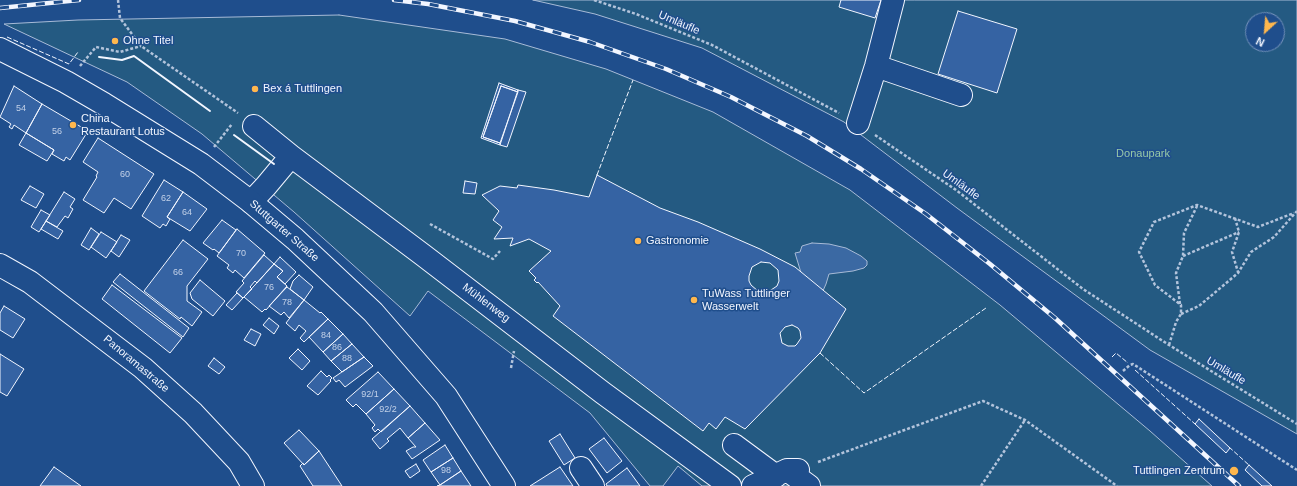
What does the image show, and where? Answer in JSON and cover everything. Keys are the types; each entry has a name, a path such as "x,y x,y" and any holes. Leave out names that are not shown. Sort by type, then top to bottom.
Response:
{"main road":[{"path":"858,123 876,66 893,0"},
{"name":"Stuttgarter Straße","path":"0,48 66,82 201,164 295,239 373,312 446,396 504,486"},
{"path":"876,66 961,94"},
{"name":"Mühlenweg","path":"246,120 291,156 442,269 603,393 730,486"},
{"path":"250,202 266,186 291,156"},
{"name":"Panoramastraße","path":"0,265 30,282 143,368 198,418 238,462 253,486"},
{"path":"734,445 792,475"},
{"path":"581,468 593,486"},
{"path":"753,486 792,475"}],"path":[{"path":"118,0 120,18 141,46 246,120 201,164"},
{"name":"Umläufle","path":"594,0 636,14 712,45 858,123 956,190 1083,289 1169,345 1297,424"},
{"path":"66,82 96,47 120,52 141,46"},
{"path":"1181,314 1176,274 1183,256 1184,233 1197,205"},
{"path":"1180,305 1155,285 1138,252 1154,222 1197,205 1235,217 1258,227 1297,211"},
{"path":"1169,345 1176,322 1181,314 1199,306 1238,273 1251,252 1274,237 1294,213"},
{"path":"1235,217 1239,232 1232,252 1238,273"},
{"path":"430,224 493,260 500,251"},
{"path":"1183,256 1239,232"},
{"path":"1123,372 1133,364 1297,470"},
{"path":"792,475 983,401 1026,420 1117,486"},
{"path":"981,486 1026,420"}],"green space":[{"name":"Donaupark","path":"533,0 1297,0 1297,434 1150,350 957,208 844,122 702,48 595,14"},
{"path":"339,15 505,39 606,69 713,112 850,190 1000,305 1150,431 1212,486 702,486 678,466 663,486 650,486 590,413 428,291 410,316 294,212 202,134 127,82 4,24 78,20"}],"shaded area":[{"path":"812,243 829,244 846,248 861,256 867,261 867,265 864,268 853,271 829,274 822,293 802,276 795,253 800,252 802,246"}],"building":[{"path":"841,0 881,0 875,18 839,7"},
{"path":"958,11 1017,29 997,93 938,74"},
{"path":"499,83 518,90 518,92 501,86 483,137 500,143 500,145 481,138"},
{"path":"14,86 42,104 26,133 14,125 12,129 9,127 11,124 0,117"},
{"path":"501,86 518,92 500,143 483,137"},
{"path":"518,90 526,92 507,147 500,145"},
{"path":"42,104 88,131 70,160 66,157 64,161 52,154 54,150 26,133"},
{"path":"26,133 54,150 47,161 19,145"},
{"path":"98,138 154,174 131,209 114,198 104,213 83,200 97,177 98,172 83,162"},
{"name":"TuWass Tuttlinger Wasserwelt","path":"597,175 660,208 698,222 760,249 795,267 846,309 820,353 745,429 725,417 716,429 709,423 703,431 553,316 560,306 538,282 537,283 534,280 536,278 529,271 551,251 529,239 510,246 513,238 494,239 502,227 493,220 499,211 482,195 500,186 517,188 518,185 589,197","holes":["761,262 770,263 778,270 779,281 777,286 768,292 758,291 749,281 752,267","792,325 798,328 801,338 795,346 788,346 782,343 780,333 785,327"]},
{"path":"164,180 183,192 167,217 170,219 166,226 163,224 160,228 142,216"},
{"path":"465,181 477,183 475,194 463,193"},
{"path":"30,186 44,194 36,208 21,200"},
{"path":"64,192 75,199 70,207 73,209 68,218 65,216 57,227 46,221"},
{"path":"183,192 207,209 190,231 167,217"},
{"path":"41,210 50,215 39,232 31,227"},
{"path":"222,220 236,230 219,253 203,243"},
{"path":"46,221 63,231 58,239 41,229"},
{"path":"91,228 99,234 89,250 81,245"},
{"path":"237,229 265,253 244,278 235,270 233,273 227,268 229,265 217,256"},
{"path":"101,232 117,242 106,258 91,247"},
{"path":"121,235 130,240 119,257 111,251"},
{"path":"183,240 208,259 187,286 187,301 202,312 192,326 181,317 180,319 144,291"},
{"path":"264,255 274,264 257,283 255,281 250,287 252,289 243,298 236,292 244,283 242,281"},
{"path":"280,257 296,272 285,284 277,277 283,271 274,264"},
{"path":"274,264 283,271 277,277 287,286 266,310 265,309 262,312 244,297"},
{"path":"120,274 189,328 183,337 113,282"},
{"path":"299,275 313,287 304,300 290,289 293,281"},
{"path":"200,280 225,301 213,316 192,299 190,293"},
{"path":"112,285 182,338 170,353 102,299"},
{"path":"287,287 304,300 289,318 284,312 281,315 269,306"},
{"path":"237,293 243,298 232,310 226,305"},
{"path":"304,300 328,319 304,342 300,338 306,331 299,325 295,331 286,323"},
{"path":"4,306 25,319 13,338 0,330 0,313"},
{"path":"269,318 279,326 274,334 263,325"},
{"path":"328,319 343,334 323,352 309,337"},
{"path":"251,329 261,334 255,346 244,340"},
{"path":"343,334 352,344 331,361 323,352"},
{"path":"352,344 364,357 342,372 331,361"},
{"path":"298,349 310,361 302,370 289,358"},
{"path":"0,354 24,369 7,396 0,392"},
{"path":"364,357 373,366 345,387 339,380 336,382 333,378"},
{"path":"214,358 225,367 219,374 208,366"},
{"path":"321,371 327,377 329,375 332,378 318,395 307,386"},
{"path":"378,372 394,389 366,414 356,404 353,407 346,400"},
{"path":"394,389 410,406 381,432 378,429 375,432 372,428 375,425 366,414"},
{"path":"410,406 425,423 408,438 400,428 387,439 389,441 380,449 372,439"},
{"path":"1199,419 1230,448 1226,453 1195,424"},
{"path":"425,423 440,440 412,459 406,451 416,447 408,438"},
{"path":"299,430 319,451 304,465 284,443"},
{"path":"560,434 575,458 564,465 549,441"},
{"path":"604,438 622,461 607,473 589,449"},
{"path":"445,445 453,458 431,472 423,460"},
{"path":"319,451 342,486 313,486 300,466 303,463 304,465"},
{"path":"453,458 461,471 440,485 431,472"},
{"path":"416,464 420,471 410,478 405,471"},
{"path":"1249,465 1272,486 1262,486 1245,470"},
{"path":"54,467 81,486 40,486"},
{"path":"560,467 573,486 530,486"},
{"path":"627,468 640,486 607,486 606,484"},
{"path":"461,471 471,486 437,486 440,485"}],"railway":[{"path":"0,8 79,0"},
{"path":"394,0 428,4 515,21 590,42 666,69 731,97 807,136 861,169 926,214 990,264 1055,318 1239,486"}],"fence":[{"path":"7,37 69,64 78,52"},
{"path":"597,175 633,80"},
{"path":"820,353 864,393 986,308"},
{"path":"1112,357 1116,353 1128,363"},
{"path":"1135,370 1196,424"},
{"path":"1229,447 1250,466"}],"wall":[{"path":"99,57 122,60 134,56 210,111"},
{"path":"234,135 274,164"}],"place":[{"name":"Ohne Titel","path":"115,41"},
{"name":"Bex á Tuttlingen","path":"255,89"},
{"name":"China Restaurant Lotus","path":"73,125"},
{"name":"Gastronomie","path":"638,241"},
{"name":"TuWass Tuttlinger Wasserwelt","path":"694,300"},
{"name":"Tuttlingen Zentrum","path":"1234,471"}]}
